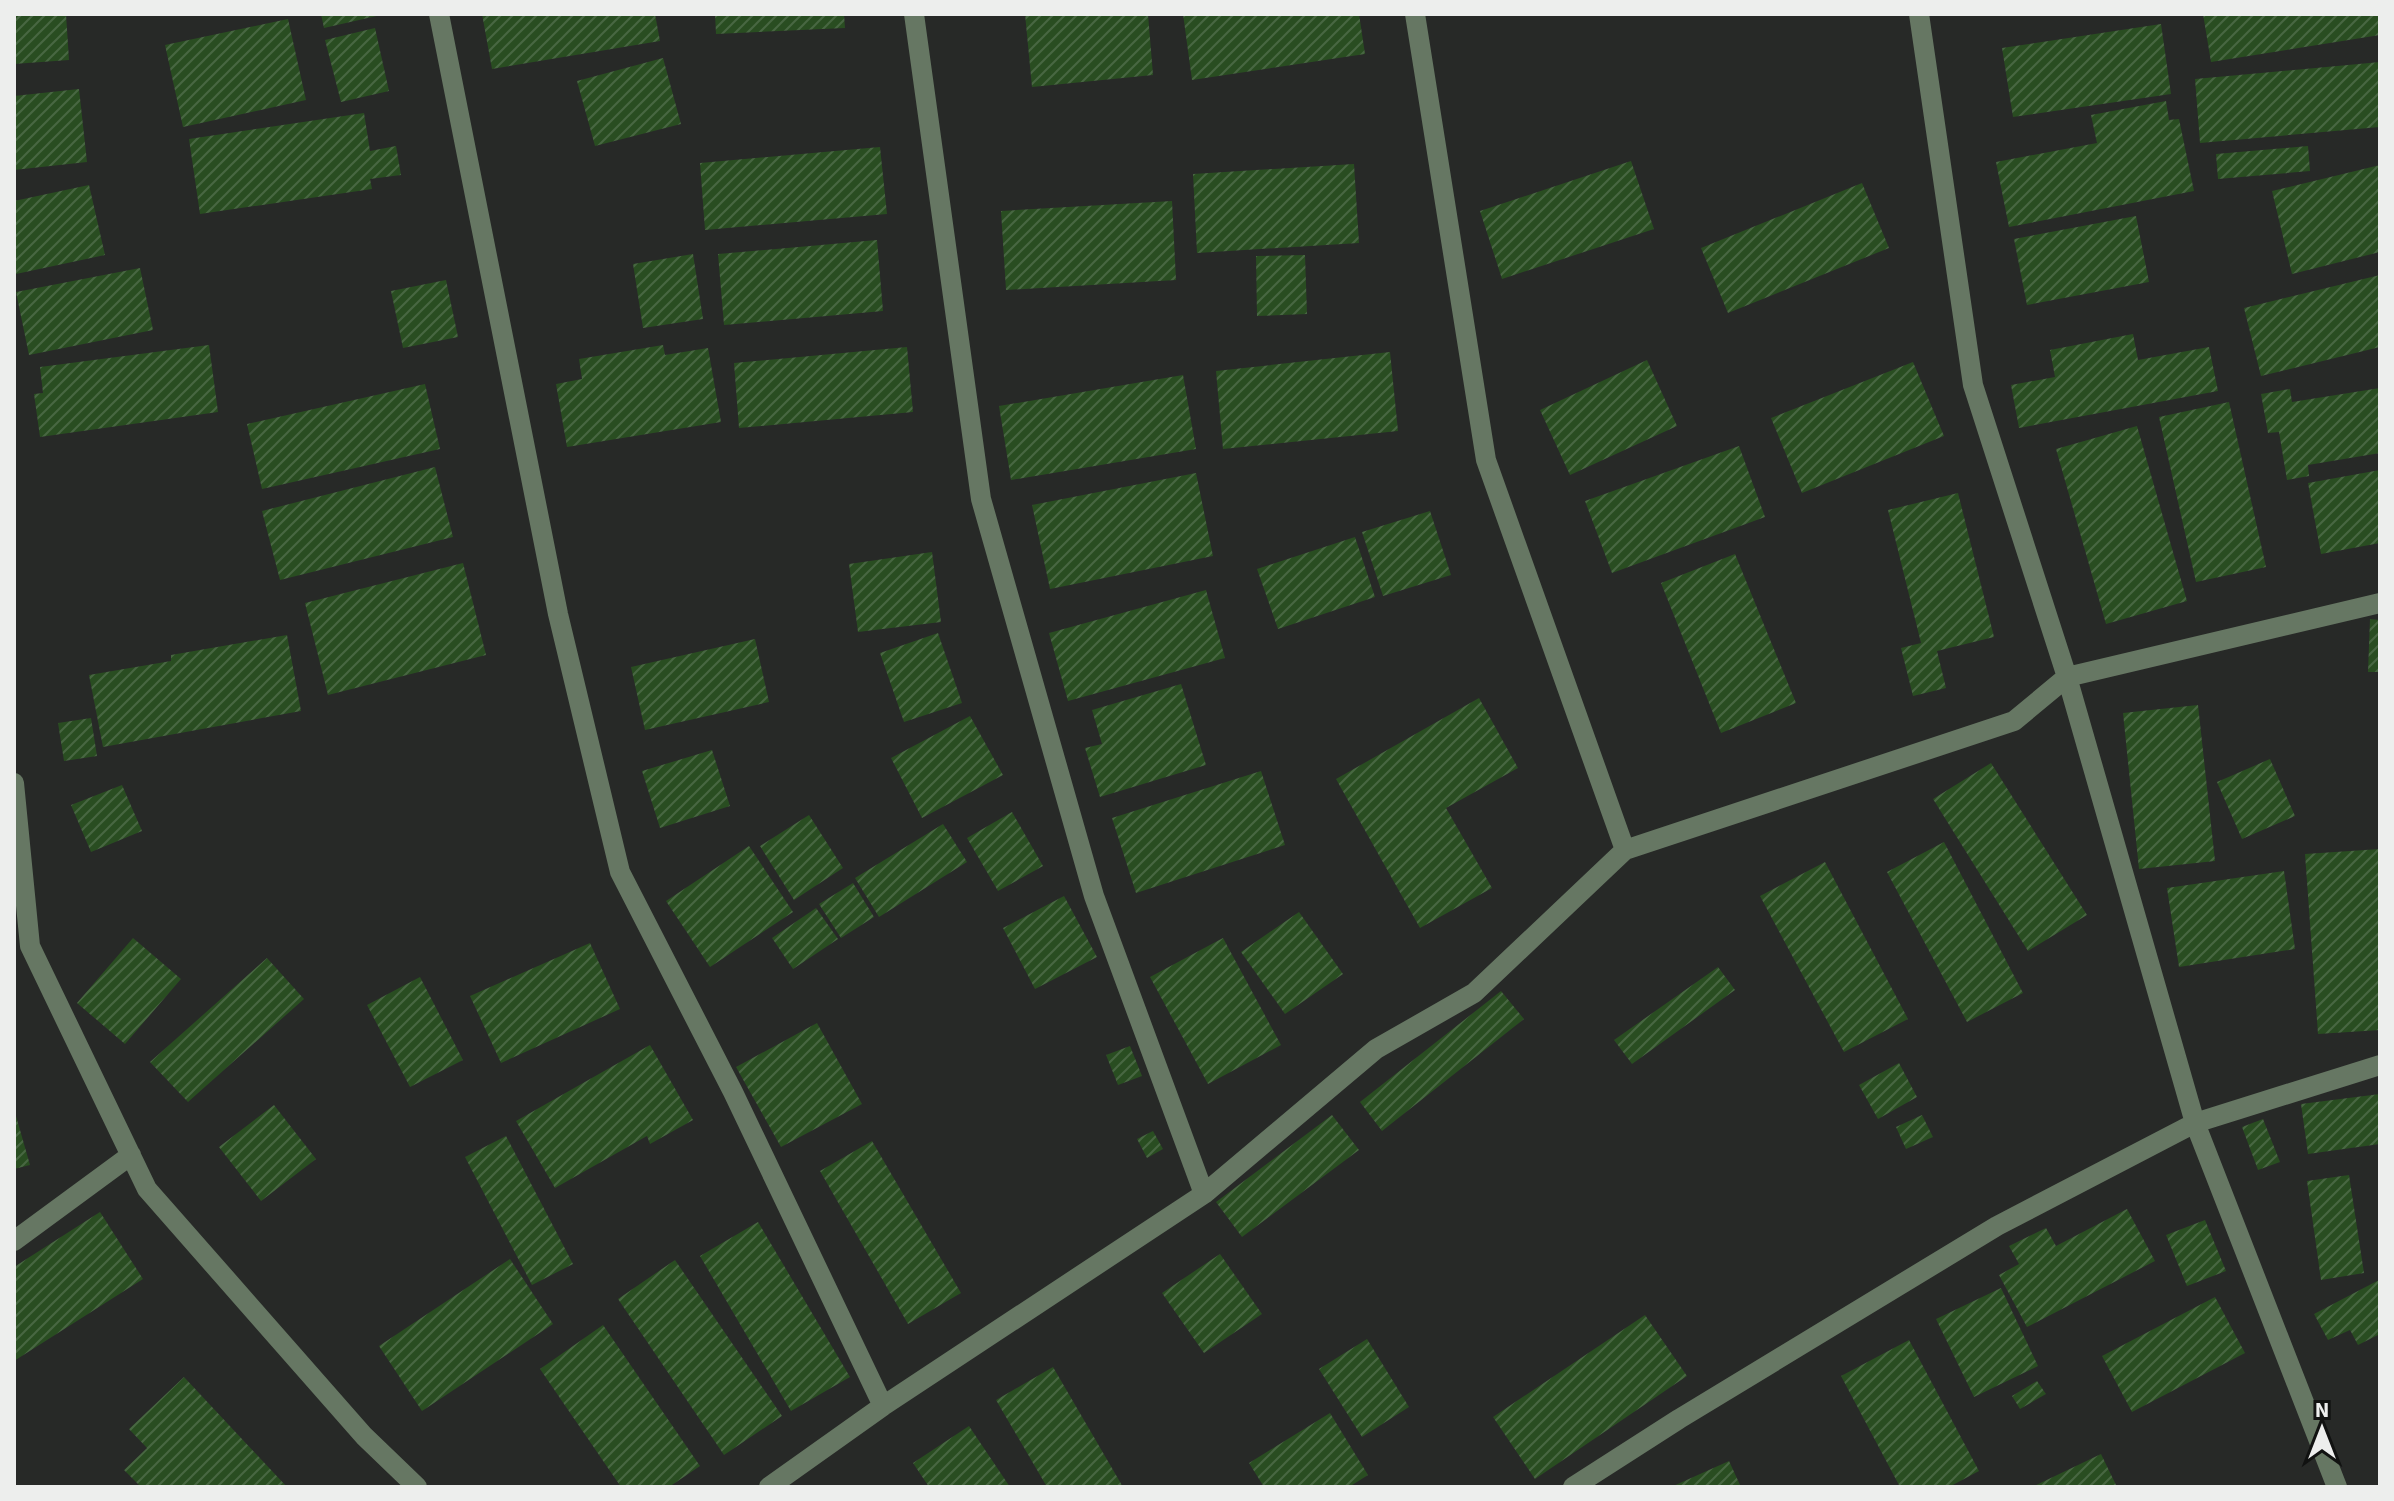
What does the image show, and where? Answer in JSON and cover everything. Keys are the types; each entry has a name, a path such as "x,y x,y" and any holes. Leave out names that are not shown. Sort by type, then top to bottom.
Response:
{"street":[{"path":"439,14 558,614 620,872 733,1092 883,1406"},
{"path":"914,14 981,499 1094,896 1204,1194"},
{"path":"1415,14 1486,460 1625,850"},
{"path":"1919,14 1973,385 2067,677 2195,1123 2337,1487"},
{"path":"769,1487 883,1406 1204,1194 1376,1049 1474,993 1625,850 2014,721 2067,677 2380,603"},
{"path":"14,783 30,946 147,1189 364,1436 417,1487"},
{"path":"1573,1487 1997,1226 2195,1123 2380,1065"},
{"path":"14,1241 131,1155"}],"building":[{"path":"14,14 66,14 69,60 14,64"},
{"path":"321,14 381,14 381,15 324,28"},
{"path":"482,14 655,14 660,41 492,69"},
{"path":"715,14 844,14 845,28 716,34"},
{"path":"1025,14 1148,14 1153,75 1032,87"},
{"path":"1183,14 1359,14 1365,54 1192,80"},
{"path":"2203,14 2378,14 2380,35 2211,62"},
{"path":"288,19 306,100 183,127 165,45"},
{"path":"2161,24 2171,94 2013,117 2002,48"},
{"path":"375,28 389,91 341,102 325,40"},
{"path":"663,58 681,124 595,146 577,81"},
{"path":"2380,62 2380,127 2200,143 2195,79"},
{"path":"79,89 87,162 14,170 14,96"},
{"path":"2166,101 2169,120 2179,119 2194,191 2009,227 1996,162 2097,143 2091,115"},
{"path":"364,113 370,151 396,146 401,175 370,179 372,189 200,214 189,139"},
{"path":"2308,146 2310,171 2218,179 2216,154"},
{"path":"880,147 887,214 705,230 700,163"},
{"path":"1631,161 1654,229 1502,279 1480,211"},
{"path":"1354,164 1359,243 1197,253 1193,174"},
{"path":"2380,165 2380,252 2292,274 2272,191"},
{"path":"1862,183 1889,248 1728,313 1701,248"},
{"path":"89,185 105,255 16,274 14,201"},
{"path":"1172,201 1176,280 1006,290 1001,211"},
{"path":"2136,216 2149,282 2027,305 2014,239"},
{"path":"877,240 883,311 724,325 718,254"},
{"path":"693,254 703,319 643,328 633,264"},
{"path":"1305,255 1307,314 1257,316 1256,256"},
{"path":"140,268 153,330 29,355 16,292"},
{"path":"2380,275 2380,347 2261,376 2244,308"},
{"path":"446,280 458,337 403,348 391,291"},
{"path":"2133,334 2138,360 2209,347 2218,391 2019,428 2011,385 2055,377 2050,350"},
{"path":"209,345 218,412 40,437 34,394 43,393 40,367"},
{"path":"663,345 665,355 708,348 721,422 567,447 556,384 582,379 579,359"},
{"path":"907,347 913,412 739,428 734,363"},
{"path":"1390,352 1398,431 1223,449 1216,371"},
{"path":"1647,360 1677,426 1570,475 1540,410"},
{"path":"1913,362 1944,436 1802,493 1771,418"},
{"path":"1183,375 1196,449 1011,480 999,406"},
{"path":"425,384 440,449 262,489 247,424"},
{"path":"2380,388 2380,453 2308,465 2309,476 2287,480 2279,432 2268,433 2261,394 2290,389 2292,402"},
{"path":"2229,402 2266,567 2196,582 2159,417"},
{"path":"2137,426 2187,601 2106,624 2056,449"},
{"path":"1739,446 1765,517 1612,573 1585,501"},
{"path":"435,467 453,537 280,580 262,511"},
{"path":"2380,470 2380,543 2321,554 2308,483"},
{"path":"1196,473 1213,556 1050,589 1032,505"},
{"path":"1958,493 1994,637 1937,651 1946,688 1913,696 1901,648 1921,643 1888,510"},
{"path":"1430,511 1451,575 1383,596 1362,532"},
{"path":"1355,537 1375,597 1278,629 1257,569"},
{"path":"932,552 941,622 858,632 849,564"},
{"path":"1735,554 1796,703 1721,733 1661,583"},
{"path":"463,563 486,655 328,695 305,603"},
{"path":"1206,590 1225,658 1068,701 1049,633"},
{"path":"2370,619 2380,620 2380,672 2368,672"},
{"path":"938,633 962,703 904,722 880,653"},
{"path":"287,635 301,711 103,747 89,675 171,661 171,655"},
{"path":"755,639 769,702 645,730 631,667"},
{"path":"1181,684 1206,765 1100,797 1085,748 1102,744 1092,710"},
{"path":"1479,698 1518,768 1446,808 1492,888 1420,928 1336,779"},
{"path":"2198,705 2215,861 2139,869 2123,713"},
{"path":"970,716 1003,775 922,818 891,758"},
{"path":"91,718 97,756 64,761 58,723"},
{"path":"712,750 730,806 660,828 642,771"},
{"path":"2270,759 2295,816 2242,839 2217,782"},
{"path":"1991,763 2087,915 2028,951 1933,799"},
{"path":"1261,771 1285,845 1136,893 1112,818"},
{"path":"122,785 142,831 91,852 71,805"},
{"path":"1012,812 1043,866 998,891 967,838"},
{"path":"809,815 843,868 794,900 760,846"},
{"path":"943,824 967,862 879,917 855,878"},
{"path":"1944,842 2023,993 1967,1022 1887,872"},
{"path":"749,846 793,912 710,967 666,901"},
{"path":"2380,849 2380,1030 2318,1034 2305,854"},
{"path":"1825,862 1908,1019 1844,1052 1760,896"},
{"path":"2284,871 2295,949 2179,967 2167,888"},
{"path":"853,883 874,917 841,938 819,904"},
{"path":"1064,896 1097,957 1035,989 1003,928"},
{"path":"816,908 838,939 793,969 772,938"},
{"path":"1299,912 1343,974 1285,1014 1241,952"},
{"path":"133,938 181,979 125,1044 77,1003"},
{"path":"1223,938 1281,1045 1208,1084 1150,977"},
{"path":"590,943 620,1009 501,1063 470,996"},
{"path":"267,958 304,999 188,1102 150,1062"},
{"path":"1718,967 1735,990 1632,1064 1614,1040"},
{"path":"420,977 463,1060 410,1087 367,1005"},
{"path":"1501,991 1524,1019 1382,1131 1360,1102"},
{"path":"817,1023 862,1104 781,1147 736,1067"},
{"path":"650,1045 693,1120 650,1144 647,1136 555,1188 516,1121"},
{"path":"1130,1046 1142,1076 1118,1085 1106,1055"},
{"path":"1899,1063 1917,1097 1878,1119 1859,1085"},
{"path":"2380,1094 2380,1144 2308,1154 2301,1104"},
{"path":"274,1105 316,1159 261,1201 219,1147"},
{"path":"14,1109 30,1165 14,1169"},
{"path":"1332,1115 1359,1150 1242,1237 1216,1202"},
{"path":"1922,1115 1933,1137 1906,1149 1896,1127"},
{"path":"2263,1119 2280,1162 2258,1170 2242,1127"},
{"path":"1153,1131 1163,1149 1147,1158 1137,1139"},
{"path":"506,1136 573,1264 532,1285 465,1157"},
{"path":"872,1141 961,1293 908,1324 820,1171"},
{"path":"2349,1175 2364,1273 2321,1280 2307,1181"},
{"path":"2127,1209 2155,1261 2027,1327 1999,1275 2019,1264 2009,1246 2046,1228 2056,1246"},
{"path":"100,1212 143,1279 14,1361 14,1267"},
{"path":"2205,1220 2226,1271 2187,1286 2166,1235"},
{"path":"758,1222 850,1377 791,1411 700,1256"},
{"path":"1220,1254 1262,1314 1204,1353 1162,1293"},
{"path":"510,1259 553,1324 422,1411 379,1346"},
{"path":"675,1260 782,1416 724,1455 618,1299"},
{"path":"2379,1280 2380,1334 2358,1345 2350,1330 2328,1340 2314,1314"},
{"path":"2001,1288 2038,1366 1974,1397 1936,1319"},
{"path":"2215,1297 2245,1353 2132,1412 2102,1356"},
{"path":"1645,1315 1687,1376 1535,1479 1493,1417"},
{"path":"603,1325 700,1466 669,1487 621,1487 540,1369"},
{"path":"1367,1339 1409,1407 1362,1437 1319,1369"},
{"path":"1909,1340 1979,1471 1949,1487 1900,1487 1841,1376"},
{"path":"1053,1367 1123,1487 1047,1487 996,1400"},
{"path":"184,1377 287,1487 141,1487 124,1470 147,1448 129,1429"},
{"path":"2037,1381 2046,1394 2020,1409 2012,1396"},
{"path":"1330,1413 1368,1475 1349,1487 1264,1487 1249,1463"},
{"path":"969,1426 1010,1487 929,1487 913,1463"},
{"path":"2101,1454 2117,1487 2032,1487"},
{"path":"1729,1461 1741,1487 1671,1487"}]}
